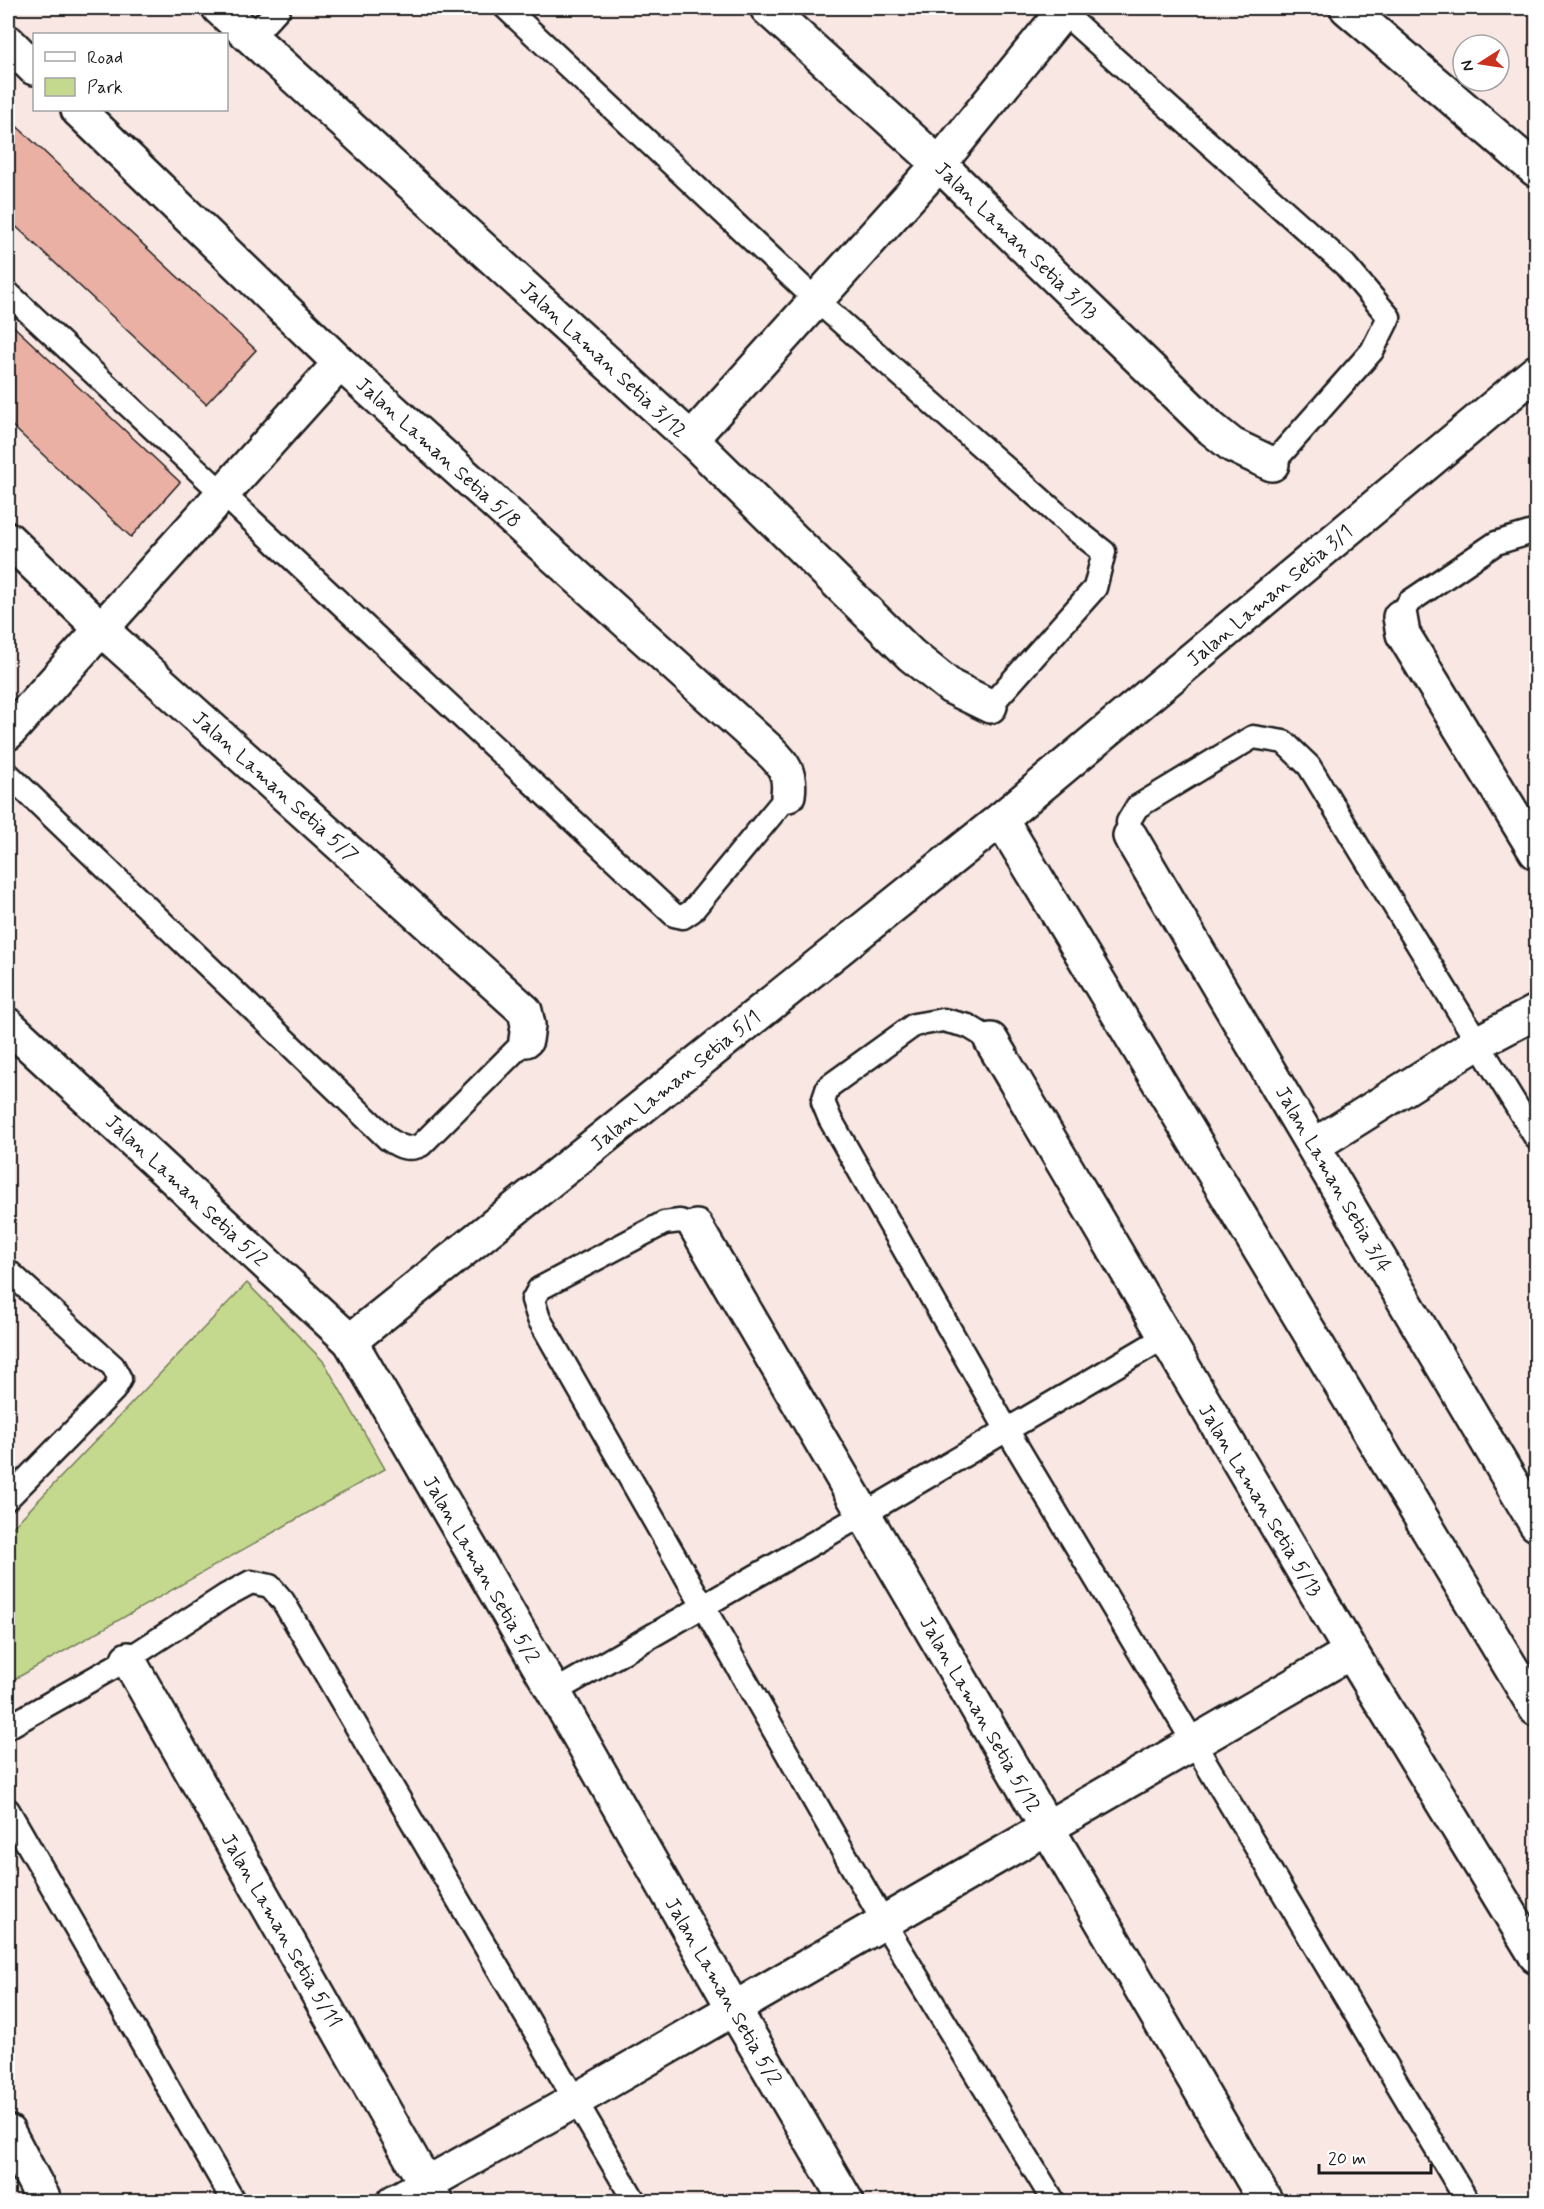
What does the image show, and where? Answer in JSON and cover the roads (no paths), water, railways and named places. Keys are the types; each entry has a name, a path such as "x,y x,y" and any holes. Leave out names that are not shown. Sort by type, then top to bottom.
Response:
{"street":[{"name":"Jalan Laman Setia 3/12","path":"219,8 691,439 911,655 951,687 990,706"},
{"name":"Jalan Laman Setia 3/13","path":"767,8 939,164 1212,429 1232,445 1272,464"},
{"path":"1347,8 1536,170"},
{"path":"691,439 939,164 1062,9"},
{"path":"8,42 33,67"},
{"name":"Jalan Laman Setia 5/8","path":"79,111 340,363 770,750 785,766 790,782 788,795"},
{"path":"8,733 340,363"},
{"name":"Jalan Laman Setia 3/1","path":"1001,819 1536,372"},
{"name":"Jalan Laman Setia 5/7","path":"8,539 101,629 525,1011 528,1025 526,1040"},
{"path":"1400,617 1403,634 1536,852"},
{"path":"1001,819 1536,1709"},
{"name":"Jalan Laman Setia 5/1","path":"350,1341 1001,819"},
{"name":"Jalan Laman Setia 3/4","path":"1130,836 1315,1145 1536,1524"},
{"path":"1315,1145 1479,1042 1536,1012"},
{"name":"Jalan Laman Setia 5/2","path":"8,1024 350,1341 847,2202"},
{"name":"Jalan Laman Setia 5/13","path":"991,1040 1351,1652 1536,1956"},
{"name":"Jalan Laman Setia 5/12","path":"696,1227 1266,2202"},
{"path":"394,2202 431,2192 576,2100 1351,1652"},
{"name":"Jalan Laman Setia 5/11","path":"128,1659 431,2192"},
{"path":"8,2132 45,2202"}],"lane":[{"path":"252,37 279,8"},
{"path":"506,8 815,299 1072,527 1104,552 1095,588 990,706"},
{"path":"1062,9 1345,265 1389,317 1372,351 1272,464"},
{"path":"8,293 674,915 683,917 692,911 788,795"},
{"path":"1400,617 1409,602 1496,543 1536,531"},
{"path":"1130,836 1128,822 1137,807 1253,737 1284,742 1309,766 1536,1138"},
{"path":"8,774 388,1139 400,1146 412,1149 421,1145 526,1040"},
{"path":"991,1040 968,1026 944,1020 914,1025 828,1087 823,1102 830,1119 1006,1430 1467,2202"},
{"path":"696,1227 680,1221 664,1224 539,1289 533,1300 539,1319 884,1921 1054,2202"},
{"path":"8,1271 113,1366 120,1379 114,1390 8,1498"},
{"path":"554,1692 864,1514 1165,1337"},
{"path":"8,1727 128,1659 225,1596 251,1582 270,1586 283,1601 635,2202"},
{"path":"8,1810 234,2202"}]}
